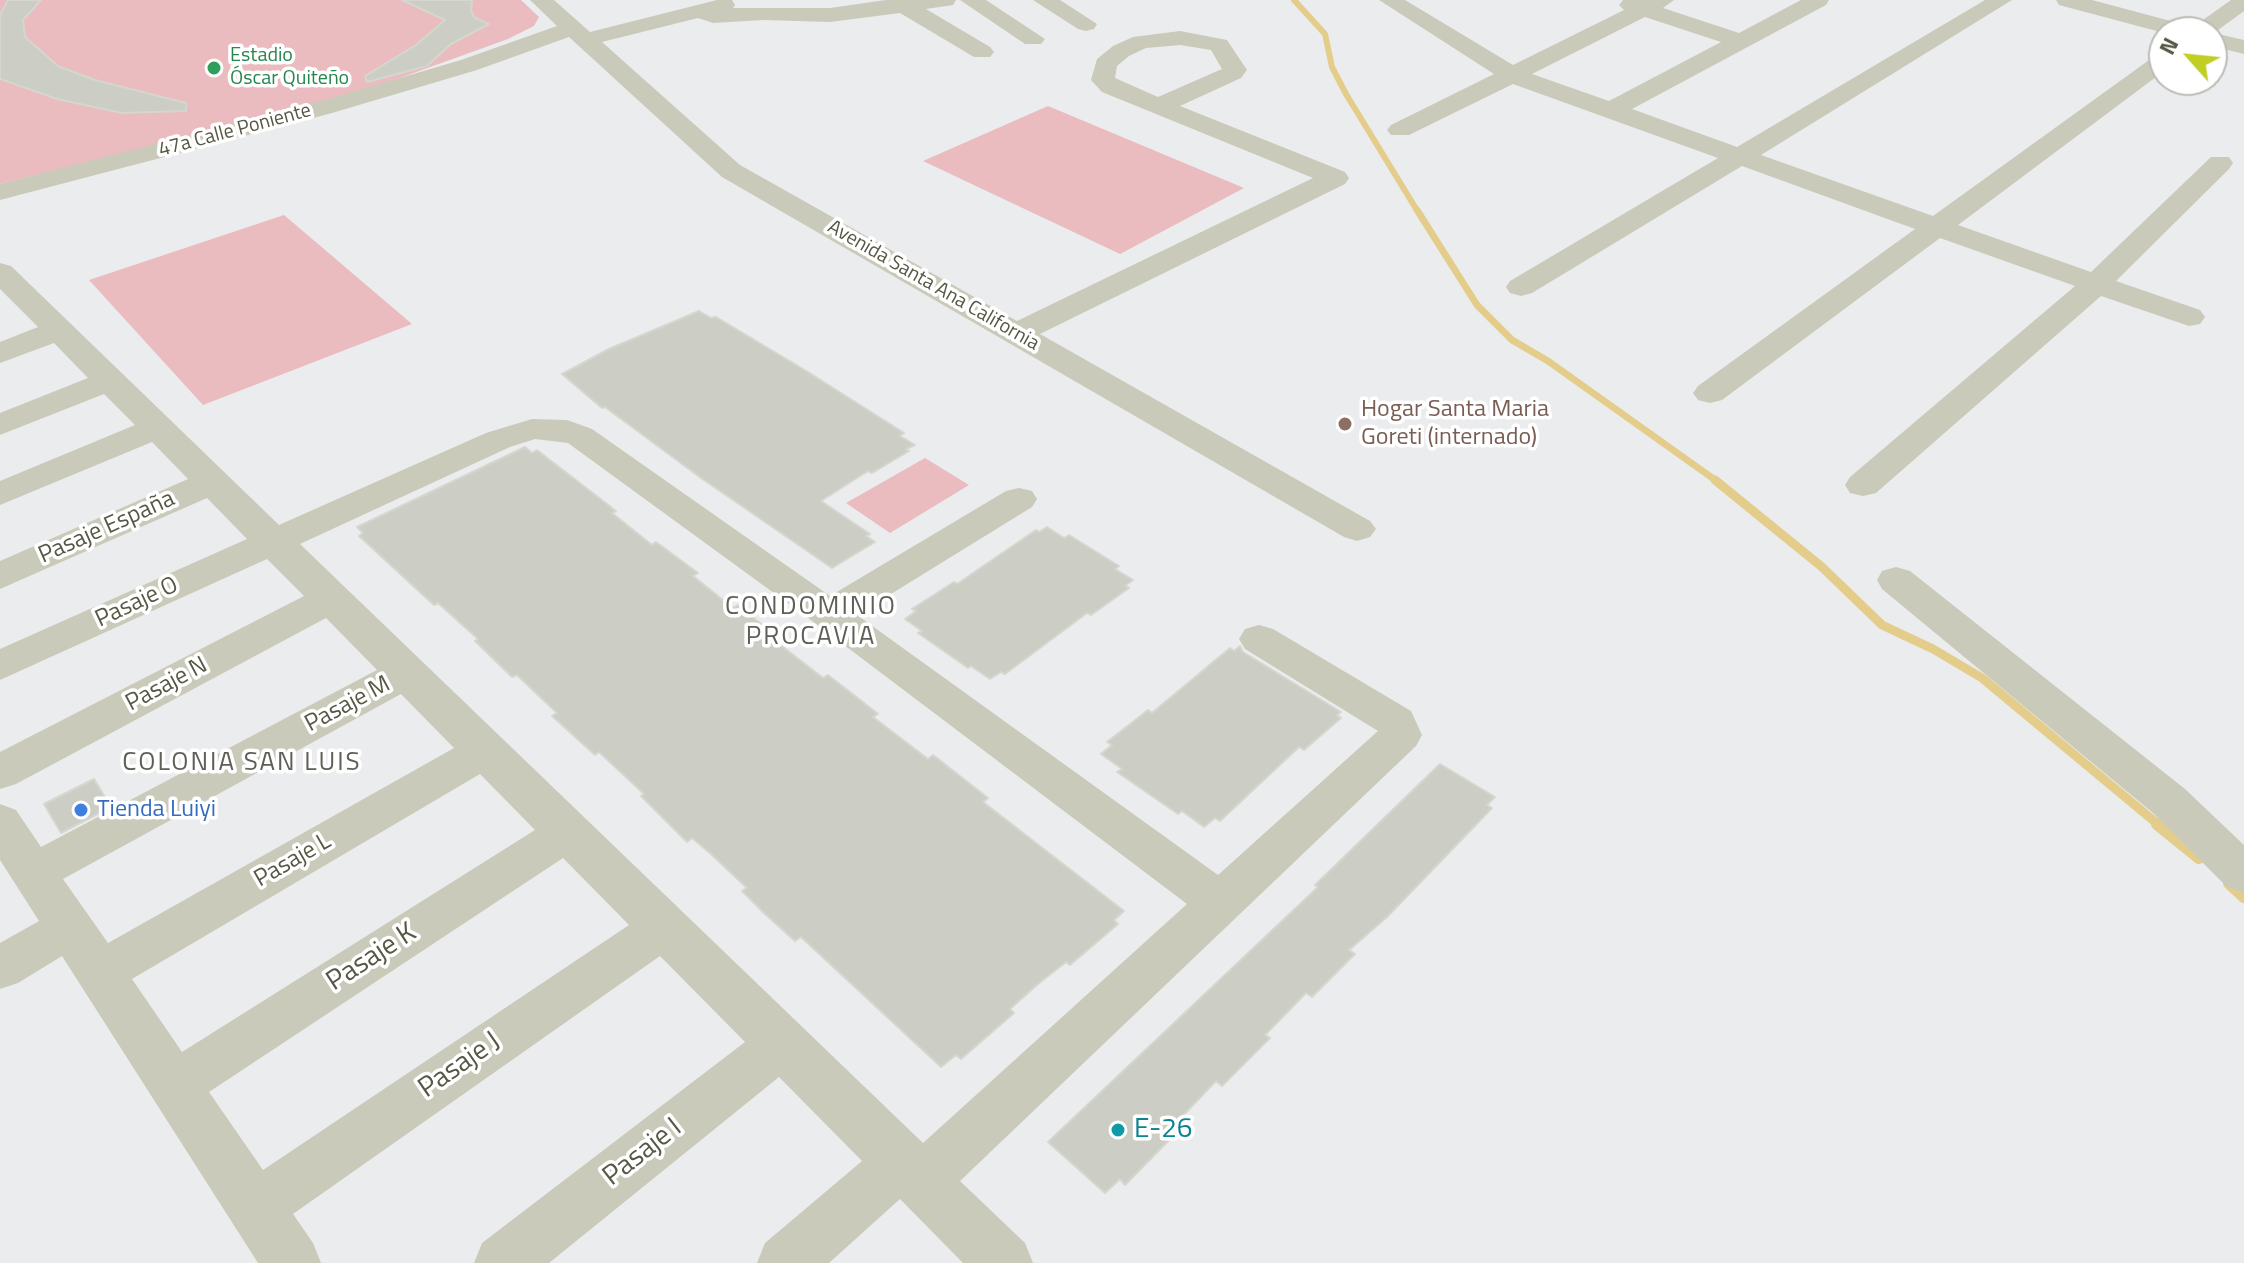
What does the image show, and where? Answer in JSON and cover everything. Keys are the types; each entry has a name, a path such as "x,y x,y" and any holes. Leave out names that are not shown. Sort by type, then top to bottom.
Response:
{"street":[{"name":"Avenida Santa Ana California","path":"541,0 731,171 1357,529"},
{"path":"584,40 741,0"},
{"path":"698,11 713,16 763,13 830,15 900,3 945,0"},
{"path":"971,0 1033,39"},
{"path":"1044,0 1086,24"},
{"path":"1390,0 1512,75 2189,317"},
{"path":"1615,0 1654,5 1741,41"},
{"path":"1610,111 1818,0"},
{"path":"1521,287 2001,0"},
{"path":"2067,0 2148,22"},
{"path":"900,3 982,52"},
{"path":"2224,16 2243,3"},
{"path":"1400,130 1654,5"},
{"path":"1016,334 1335,178 1160,106 1106,83 1102,76 1105,64 1133,45 1169,38 1202,40 1222,48 1235,70 1233,73 1160,106"},
{"name":"47a Calle Poniente","path":"469,65 584,40"},
{"name":"47a Calle Poniente","path":"0,192 323,108 469,65 584,40"},
{"path":"1710,393 2148,72"},
{"path":"1863,485 2096,284 2220,163"},
{"path":"4,281 59,330 274,539 1004,1263"},
{"path":"0,353 59,330"},
{"path":"0,425 111,380"},
{"path":"0,494 159,427"},
{"name":"Pasaje O","path":"0,666 274,539 498,440 519,432 552,427 580,436 829,614 1221,903"},
{"name":"Pasaje España","path":"0,576 214,481"},
{"path":"829,614 1019,499"},
{"path":"1896,580 2169,801 2244,874"},
{"name":"Pasaje N","path":"0,772 333,598"},
{"path":"786,1263 913,1170 1221,903 1394,743 1401,732 1391,719 1259,639"},
{"name":"Pasaje M","path":"33,873 408,672"},
{"name":"Pasaje L","path":"99,973 487,749"},
{"path":"0,822 292,1263"},
{"name":"Pasaje K","path":"174,1086 569,831"},
{"name":"Pasaje J","path":"256,1207 665,926"},
{"path":"0,968 69,928"},
{"name":"Pasaje I","path":"503,1263 783,1043"}],"shaded area":[{"name":"Estadio Óscar Quiteño","path":"0,0 521,0 539,17 534,26 508,39 347,97 0,184"},
{"path":"1048,106 1244,188 1120,254 923,161"},
{"path":"284,215 412,324 203,405 89,280"},
{"path":"925,458 969,485 890,533 846,503"}],"building":[{"path":"8,0 41,0 23,20 25,37 58,66 95,80 186,103 186,111 122,113 57,99 0,79 0,15"},
{"path":"402,0 472,0 471,11 475,18 489,24 451,44 427,66 367,82 365,76 416,45 445,20"},
{"path":"699,311 711,318 716,317 808,372 904,433 900,436 915,445 821,501 870,534 866,536 875,542 832,568 605,407 602,408 562,374 609,349"},
{"path":"525,447 532,453 537,450 616,511 612,513 652,545 656,542 698,573 693,576 733,608 738,605 782,641 778,643 823,678 828,675 850,692 878,714 873,717 928,759 933,755 988,798 983,802 1124,911 1114,920 1118,924 1070,965 1066,962 1038,984 1010,1009 1014,1013 961,1059 956,1055 941,1067 801,937 795,941 764,913 742,891 747,888 711,854 692,838 687,842 641,796 644,794 599,752 595,755 552,716 557,713 517,675 512,677 475,641 478,639 438,603 434,605 359,536 363,533 357,527"},
{"path":"1047,527 1064,538 1069,535 1119,566 1115,569 1133,580 1125,586 1129,588 1091,615 1087,613 1005,674 1001,672 990,679 971,666 968,668 918,633 922,631 905,619 916,611 912,609 954,582 957,584 1036,530 1039,532"},
{"path":"1240,646 1243,652 1341,712 1337,715 1341,718 1304,750 1299,747 1220,821 1215,818 1204,827 1182,811 1178,814 1117,772 1122,769 1101,754 1112,745 1107,742 1148,710 1152,713 1230,648 1234,651"},
{"path":"1440,764 1495,797 1487,805 1492,808 1387,917 1349,950 1355,954 1312,997 1306,993 1265,1035 1270,1038 1222,1086 1216,1081 1172,1127 1177,1132 1125,1185 1120,1179 1105,1193 1048,1142 1318,887 1315,885"},
{"name":"Tienda Luiyi","path":"94,779 111,807 61,833 44,804"}],"waterway":[{"path":"1294,0 1325,34 1332,67 1346,94 1418,212"},
{"path":"1417,210 1477,305 1512,340 1548,361 1718,482"},
{"path":"1715,480 1822,567 1882,625 1933,649 1982,678 2160,826"},
{"path":"2157,824 2199,858"},
{"path":"2229,883 2244,897"}],"place":[{"name":"Estadio Óscar Quiteño","path":"214,68"},
{"name":"Hogar Santa Maria Goreti (internado)","path":"1345,424"},
{"name":"Tienda Luiyi","path":"81,810"},
{"name":"E-26","path":"1118,1130"}],"district":[{"name":"CONDOMINIO PROCAVIA","path":"811,623"},
{"name":"COLONIA SAN LUIS","path":"242,764"}]}
